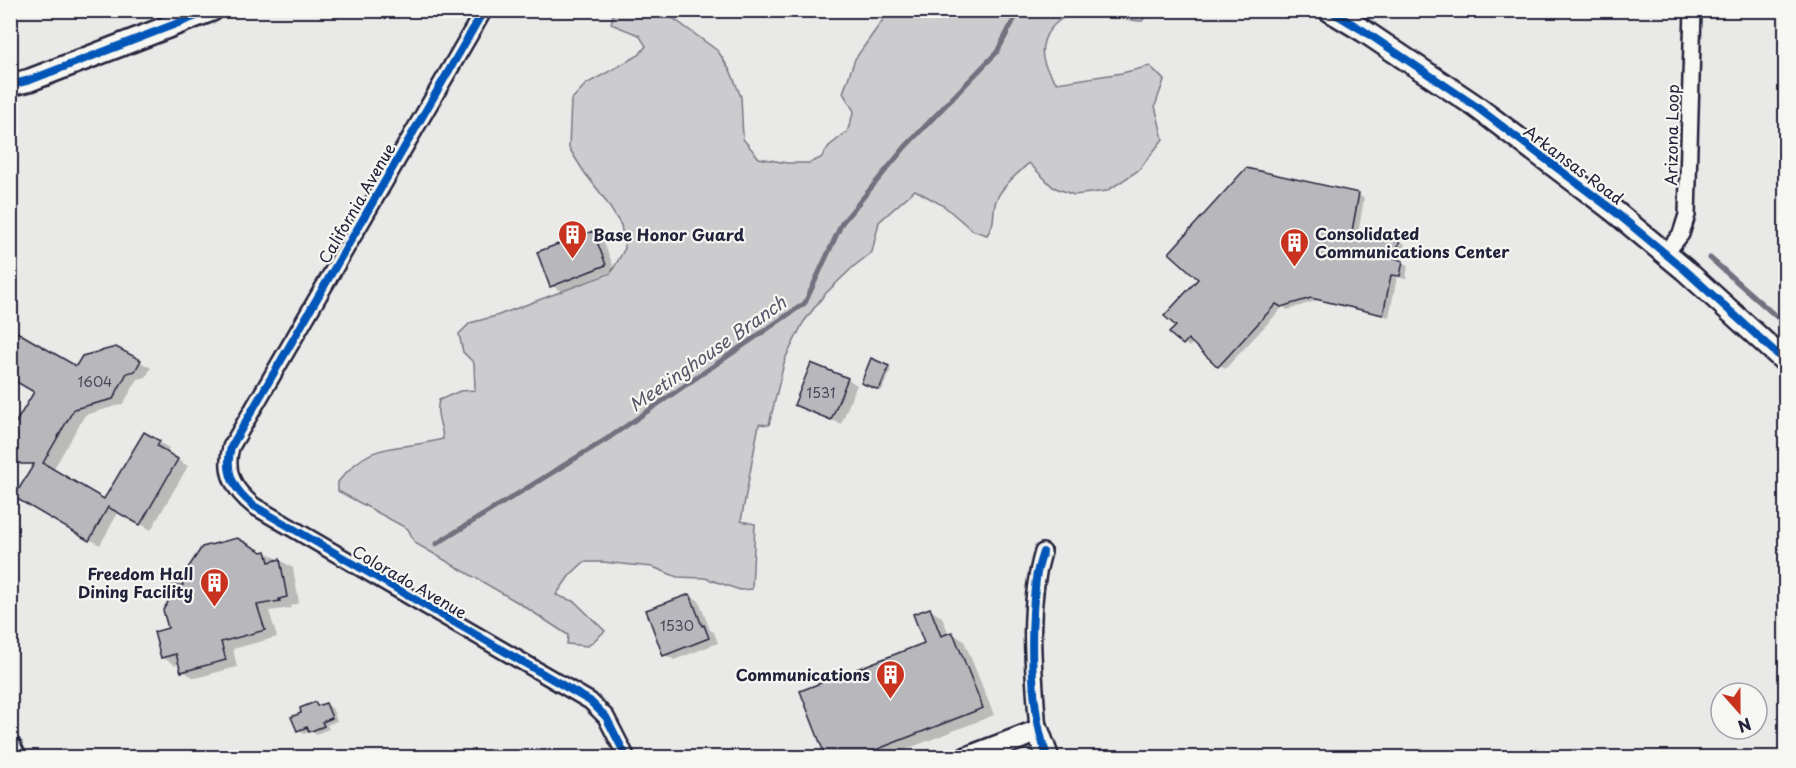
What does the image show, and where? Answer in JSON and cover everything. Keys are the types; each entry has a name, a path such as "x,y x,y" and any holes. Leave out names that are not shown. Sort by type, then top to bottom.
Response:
{"street":[{"path":"10,85 212,10"},
{"name":"California Avenue","path":"253,409 484,10"},
{"name":"Arkansas Road","path":"1329,10 1474,105 1614,211 1785,362"},
{"name":"Arizona Loop","path":"1665,254 1681,234 1687,215 1693,10"},
{"name":"Colorado Avenue","path":"253,409 231,447 228,466 231,481 245,499 590,701 606,717 627,758"},
{"path":"1043,552 1036,577 1033,660 1038,731 1048,758"},
{"path":"967,758 1038,731"},
{"path":"10,747 15,758"}],"shaded area":[{"path":"614,10 663,11 718,51 731,72 741,97 743,139 759,158 787,163 809,163 821,158 829,146 847,132 854,111 843,93 855,59 887,11 1090,11 1070,14 1058,21 1049,31 1042,53 1047,68 1057,83 1122,73 1150,66 1164,80 1155,106 1163,139 1139,170 1107,191 1074,195 1053,187 1029,163 1000,193 995,204 992,227 987,235 972,230 944,206 915,190 879,222 872,252 824,295 803,323 785,359 769,425 759,424 741,521 755,524 752,589 740,590 705,578 677,577 653,567 584,562 570,575 556,595 575,602 605,631 588,646 567,644 568,635 519,603 415,543 408,529 338,491 338,482 351,468 374,452 443,439 438,415 439,400 460,391 475,390 474,363 463,352 459,334 470,323 496,316 611,273 625,248 621,225 569,148 571,100 586,84 639,55 646,46 639,35 611,24"},
{"path":"1090,11 1150,11 1142,21"}],"building":[{"name":"Consolidated Communications Center","path":"1246,168 1359,193 1352,231 1400,239 1395,258 1403,261 1400,276 1391,275 1383,315 1311,298 1281,307 1276,304 1218,367 1188,339 1183,345 1169,333 1176,326 1164,316 1198,279 1169,253"},
{"name":"Base Honor Guard","path":"593,231 606,265 550,287 537,252"},
{"path":"10,328 76,366 82,356 116,347 141,360 135,371 127,373 113,399 74,409 43,463 104,499 144,432 160,441 157,446 178,459 140,525 108,507 89,541 14,497 34,464 21,464 10,458 10,432 34,392 10,378"},
{"path":"871,358 889,366 879,390 861,383"},
{"path":"811,363 848,378 831,420 794,405"},
{"name":"Freedom Hall Dining Facility","path":"237,538 262,552 266,551 269,562 280,559 287,597 279,599 280,601 257,605 265,630 221,642 226,660 181,672 176,654 161,658 154,632 168,628 163,610 173,594 170,586 183,585 180,574 186,571 202,547"},
{"path":"690,594 709,638 663,656 646,610"},
{"name":"Communications","path":"930,608 941,636 952,632 954,635 983,708 855,758 826,758 800,691 924,643 913,614"},
{"path":"315,702 317,706 326,703 332,718 322,722 324,726 309,732 307,727 297,731 291,717 301,713 300,708"}],"waterway":[{"name":"Meetinghouse Branch","path":"436,544 610,437 805,303 842,223 906,146 997,52 1019,10"},
{"path":"1710,258 1786,325"}],"cycle path":[{"path":"10,85 30,80 212,10"},
{"path":"484,10 231,447 230,473 241,494 254,506 590,701 606,717 627,758"},
{"path":"1329,10 1474,105 1614,211 1685,270 1786,362"},
{"path":"1043,552 1037,572 1032,645 1037,718 1048,758"}],"place":[{"name":"Base Honor Guard","path":"572,260"},
{"name":"Consolidated Communications Center","path":"1294,268"},
{"name":"Freedom Hall Dining Facility","path":"214,608"},
{"name":"Communications","path":"891,700"}]}
